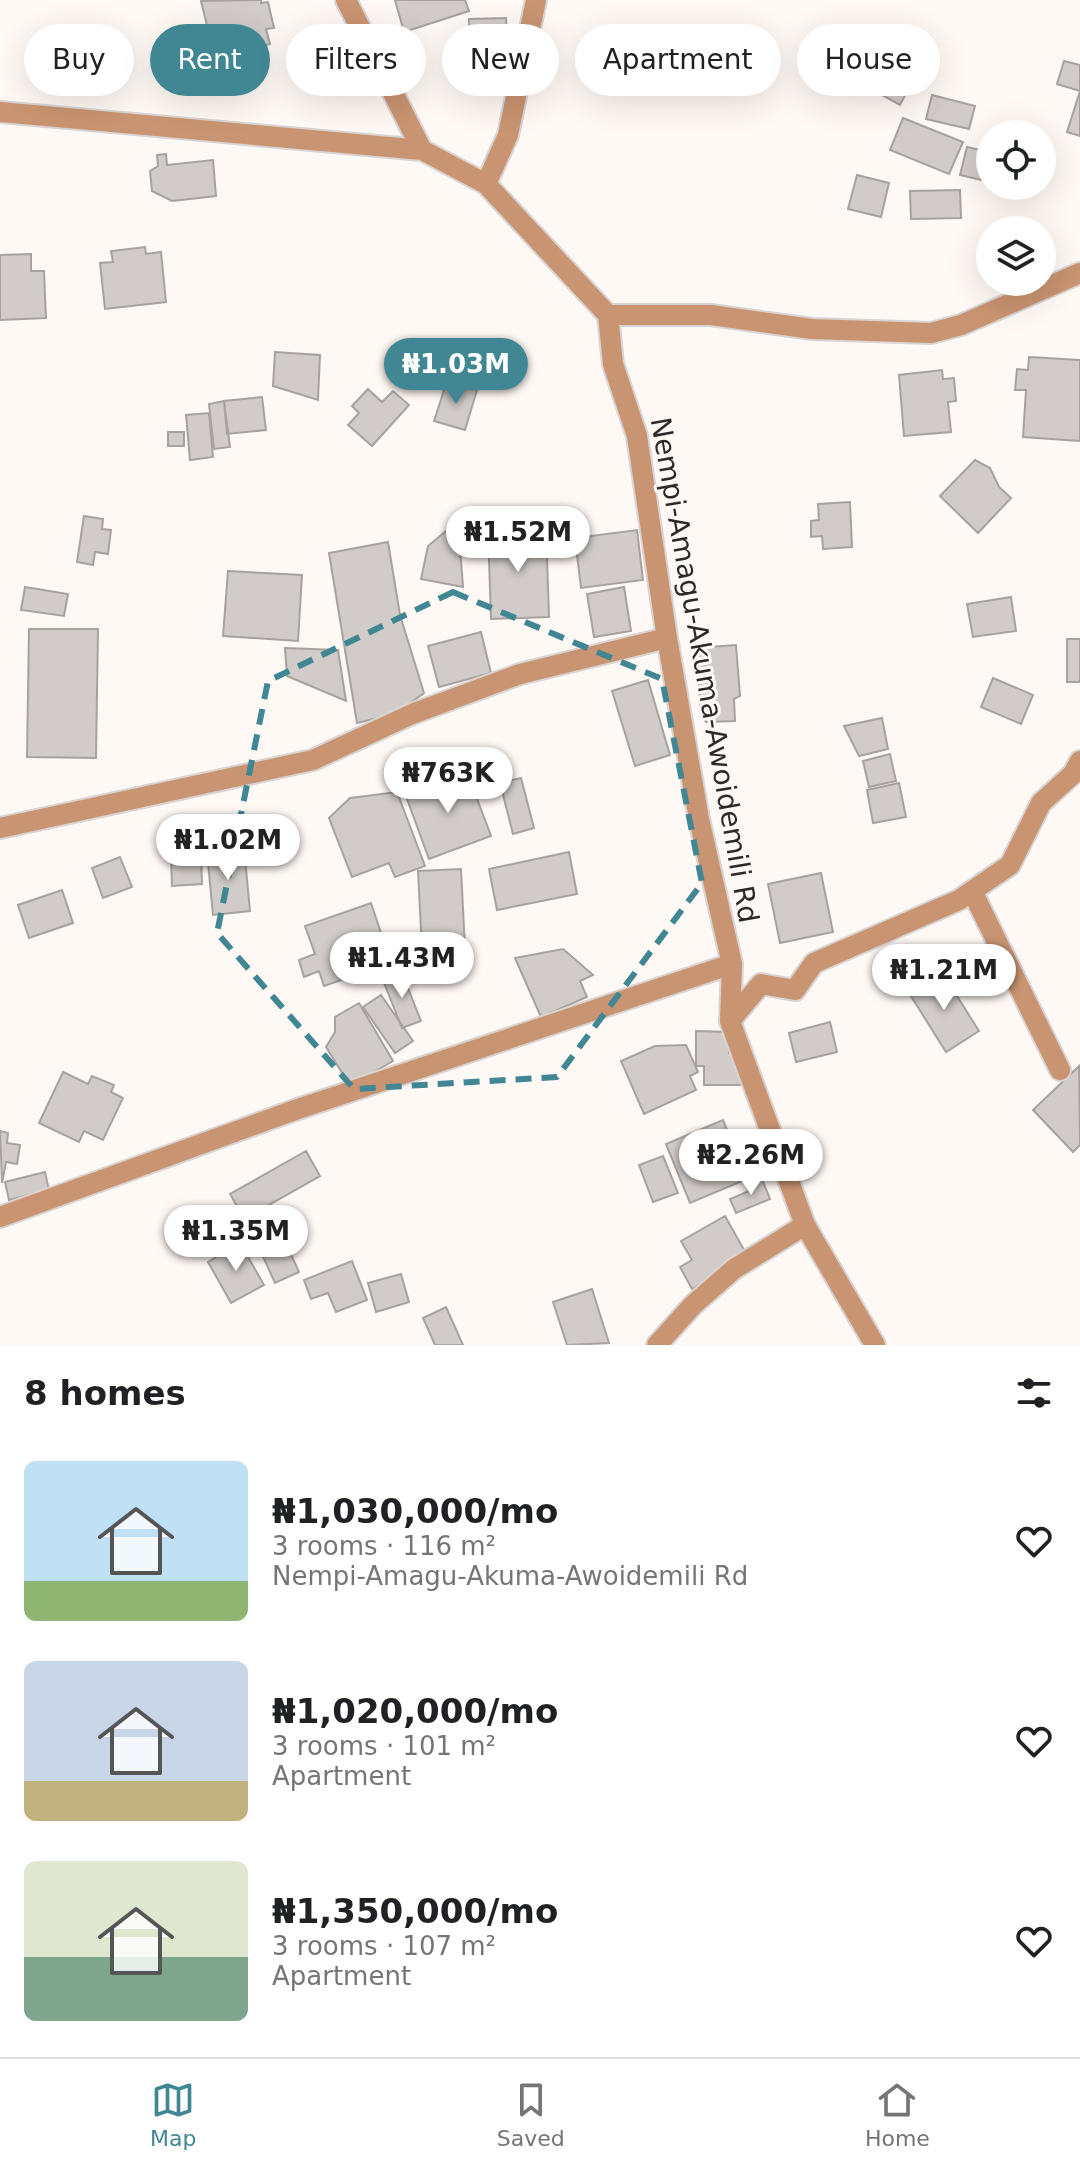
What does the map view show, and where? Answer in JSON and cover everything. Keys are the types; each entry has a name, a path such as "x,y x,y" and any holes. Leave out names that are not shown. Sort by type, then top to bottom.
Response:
{"street":[{"path":"346,0 422,150"},
{"path":"486,184 508,135 536,0"},
{"path":"0,112 422,150 486,184 608,315 711,315 812,329 931,333 961,325 1080,273"},
{"name":"Nempi-Amagu-Akuma-Awoidemili Rd","path":"608,315 613,364 637,436 667,638 699,819 732,964 730,1021 805,1225 875,1345"},
{"path":"0,828 313,760 412,714 520,674 667,638"},
{"path":"730,1021 761,984 795,990 814,963 959,900 1010,865 1041,803 1073,774 1080,761"},
{"path":"972,891 1060,1070"},
{"path":"0,1217 309,1105 732,964"},
{"path":"657,1345 693,1305 734,1269 805,1225"}],"highlighted area":[{"path":"453,592 662,679 702,883 557,1077 354,1089 217,933 268,681"}],"building":[{"path":"395,0 465,0 469,11 426,25 402,24"},
{"path":"201,1 268,2 274,28 270,28 270,24 207,24"},
{"path":"506,18 506,24 469,24 469,19"},
{"path":"1064,61 1080,65 1080,91 1057,84"},
{"path":"1080,91 1080,136 1067,132"},
{"path":"884,96 905,96 900,105"},
{"path":"932,96 975,106 969,129 926,119"},
{"path":"903,118 963,142 949,174 890,150"},
{"path":"967,147 976,149 976,179 960,175"},
{"path":"166,154 167,165 213,160 216,196 172,201 152,191 150,171 158,166 157,155"},
{"path":"857,175 889,183 881,217 848,209"},
{"path":"960,190 961,218 911,219 910,191"},
{"path":"145,247 146,254 161,252 166,302 105,309 100,263 113,262 111,251"},
{"path":"31,254 31,271 44,271 46,318 0,320 0,255"},
{"path":"275,352 320,355 318,400 273,386"},
{"path":"1029,357 1080,360 1080,441 1023,437 1026,390 1015,390 1017,369 1028,370"},
{"path":"942,370 943,379 954,378 956,401 948,402 951,432 904,436 899,375"},
{"path":"447,381 477,390 465,430 434,421"},
{"path":"368,389 382,402 393,391 409,405 372,446 348,425 359,413 352,406"},
{"path":"262,397 266,430 227,434 224,401"},
{"path":"224,401 230,447 214,449 209,404"},
{"path":"209,413 213,457 190,460 186,415"},
{"path":"168,432 184,432 184,446 168,446"},
{"path":"975,460 990,468 999,487 1011,498 978,533 940,496"},
{"path":"850,502 852,547 823,549 822,536 811,537 811,521 819,520 818,504"},
{"path":"84,516 103,519 102,529 111,530 108,554 95,552 93,565 77,562"},
{"path":"458,521 463,587 421,579 428,546"},
{"path":"546,529 549,617 491,619 488,531"},
{"path":"637,530 643,580 581,588 575,538"},
{"path":"388,542 400,615 424,693 395,714 357,723 329,553"},
{"path":"228,571 302,575 298,641 223,636"},
{"path":"25,587 68,594 64,616 21,610"},
{"path":"624,587 631,631 594,637 587,594"},
{"path":"1011,597 1016,631 973,637 967,604"},
{"path":"29,629 98,629 96,758 27,757"},
{"path":"481,632 491,673 439,687 428,646"},
{"path":"1067,639 1080,639 1080,682 1067,682"},
{"path":"736,645 740,696 734,699 735,721 706,722 701,715 696,648"},
{"path":"285,648 338,650 346,701 287,676"},
{"path":"993,678 1033,695 1021,724 981,707"},
{"path":"648,680 670,755 635,766 612,691"},
{"path":"882,718 888,749 859,756 844,726"},
{"path":"890,754 896,781 869,787 863,761"},
{"path":"457,768 462,782 470,780 491,836 429,859 406,796 433,787 430,778"},
{"path":"521,778 534,828 513,834 500,783"},
{"path":"899,783 906,817 873,823 867,790"},
{"path":"397,792 425,866 395,877 389,863 352,877 329,818 350,798"},
{"path":"244,848 250,911 213,915 207,852"},
{"path":"569,852 577,894 497,910 489,869"},
{"path":"120,857 132,887 103,898 92,868"},
{"path":"201,857 202,884 172,886 171,858"},
{"path":"461,869 465,948 422,950 418,871"},
{"path":"821,873 833,932 780,943 768,884"},
{"path":"62,890 73,923 29,938 18,905"},
{"path":"371,903 391,963 324,986 319,971 304,977 299,960 315,954 305,926"},
{"path":"563,949 593,975 580,981 587,997 541,1017 515,958"},
{"path":"942,972 979,1031 946,1052 909,993"},
{"path":"402,973 421,1021 402,1028 383,980"},
{"path":"381,995 413,1041 395,1053 363,1007"},
{"path":"359,1003 393,1061 350,1086 326,1047 335,1032 335,1017"},
{"path":"830,1022 837,1052 796,1062 789,1033"},
{"path":"696,1031 729,1032 729,1053 741,1052 741,1085 704,1085 704,1066 696,1066"},
{"path":"686,1045 698,1072 690,1076 696,1090 644,1114 621,1061 655,1046"},
{"path":"1079,1066 1080,1145 1073,1152 1033,1110"},
{"path":"63,1072 88,1084 92,1076 114,1085 111,1092 123,1098 103,1140 84,1131 79,1142 39,1123"},
{"path":"723,1120 747,1179 690,1203 666,1144"},
{"path":"0,1131 8,1133 7,1143 20,1145 17,1164 6,1162 2,1183"},
{"path":"306,1151 320,1176 244,1219 230,1194"},
{"path":"663,1156 678,1193 653,1202 639,1165"},
{"path":"45,1172 49,1190 9,1200 5,1182"},
{"path":"762,1179 770,1199 736,1213 730,1199 749,1191 746,1186"},
{"path":"725,1216 748,1257 692,1289 680,1267 692,1260 681,1241"},
{"path":"280,1230 299,1272 275,1283 256,1241"},
{"path":"240,1243 264,1285 231,1303 208,1262"},
{"path":"352,1261 367,1300 336,1312 328,1293 311,1299 304,1280"},
{"path":"401,1274 409,1302 376,1312 368,1283"},
{"path":"592,1289 609,1343 567,1345 553,1302"},
{"path":"446,1307 463,1345 435,1345 423,1318"}]}
